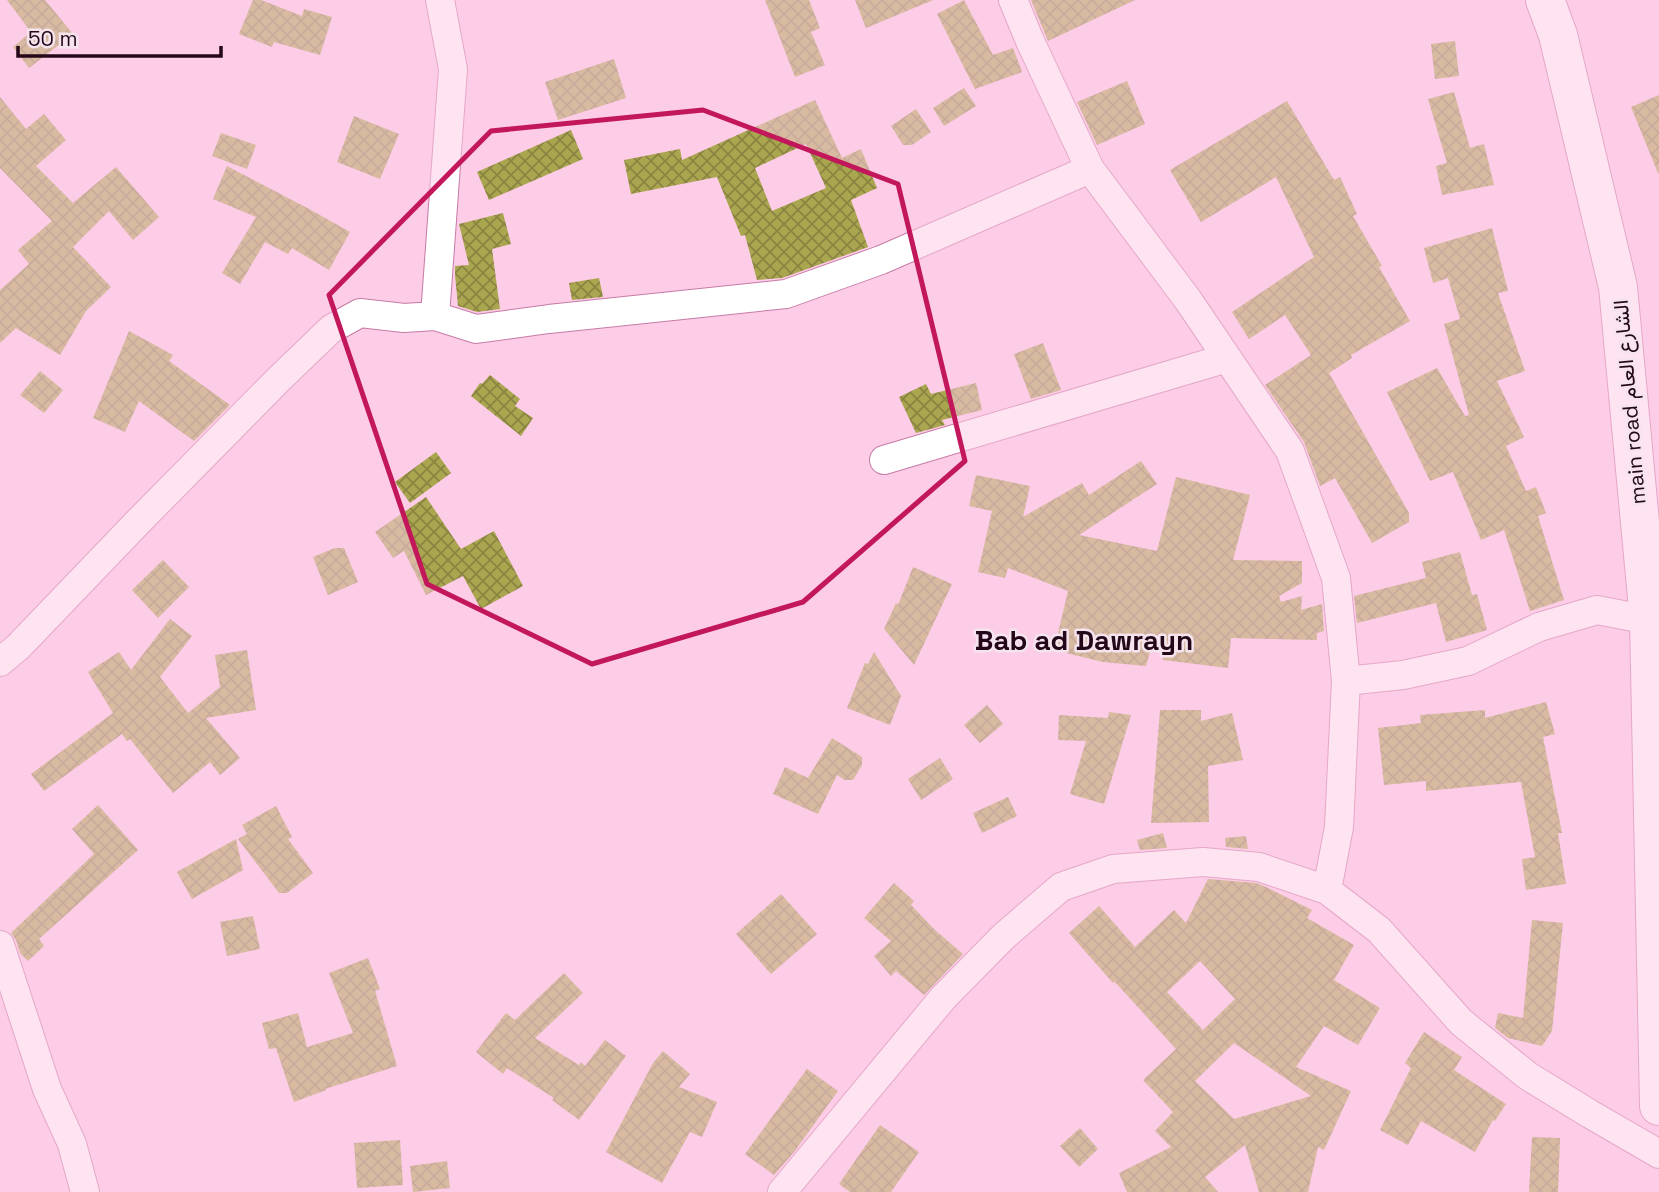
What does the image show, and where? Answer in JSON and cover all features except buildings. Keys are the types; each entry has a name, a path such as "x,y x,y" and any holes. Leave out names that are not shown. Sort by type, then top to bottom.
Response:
{"main road":[{"name":"main road الشارع العام","path":"1545,0 1558,35 1618,287 1654,620 1659,1107"}],"street":[{"path":"435,316 453,69 440,0"},
{"path":"1013,0 1090,169 1188,300 1290,451 1336,578 1346,681 1339,827 1327,890"},
{"path":"0,662 18,647 145,514 331,329 360,313 404,318 435,316 476,329 786,294 881,260 1090,169"},
{"path":"884,460 1227,358"},
{"path":"1346,681 1403,675 1468,662 1539,627 1597,610 1654,620"},
{"path":"782,1192 943,998 1003,937 1061,887 1113,869 1203,862 1259,867 1327,890 1379,930 1461,1022 1528,1076 1659,1154"},
{"path":"0,945 47,1089 72,1144 85,1192"}],"highlighted area":[{"path":"703,110 898,184 965,461 803,602 592,664 427,584 329,295 491,131"}],"district":[{"name":"Bab ad Dawrayn","path":"1084,640"}]}
